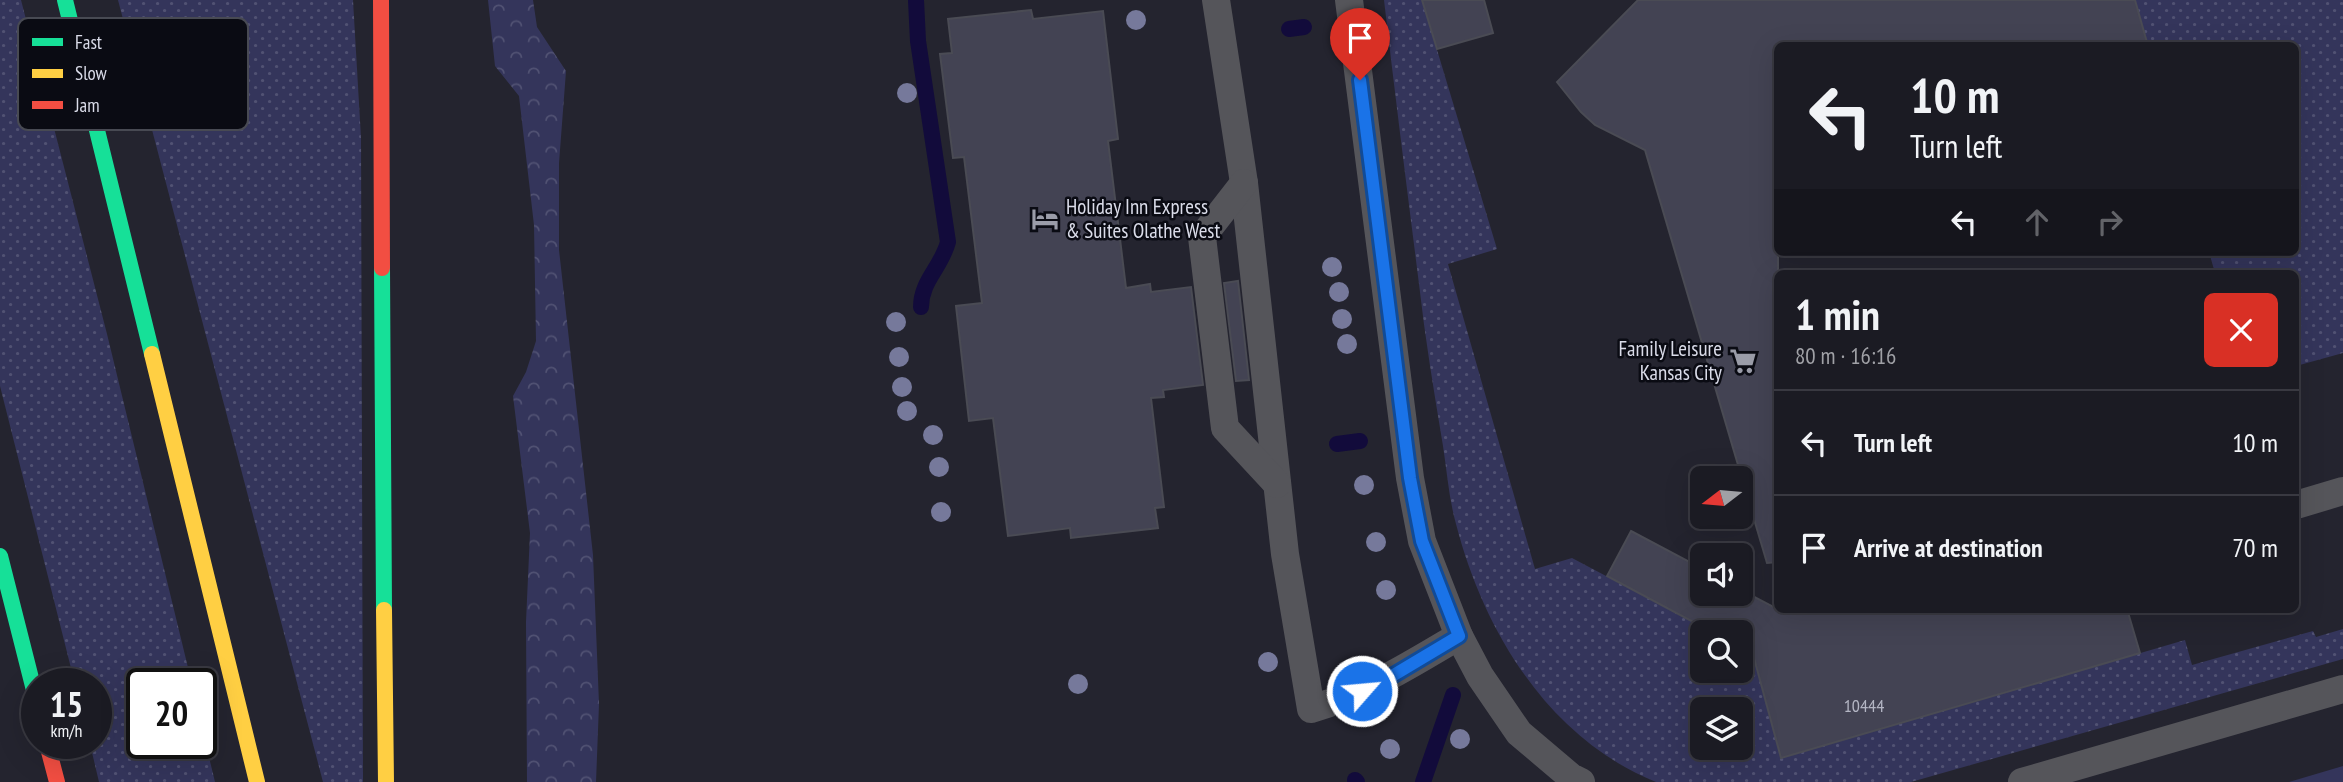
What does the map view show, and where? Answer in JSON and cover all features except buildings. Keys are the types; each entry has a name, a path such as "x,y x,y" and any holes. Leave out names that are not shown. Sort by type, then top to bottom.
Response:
{"highway":[{"path":"65,0 69,18"},
{"path":"382,0 386,782"},
{"path":"97,130 257,782"},
{"path":"0,556 28,668"},
{"path":"51,759 57,782"}],"lane":[{"path":"1216,0 1244,183 1285,554 1311,709 1342,700 1382,682 1459,636"},
{"path":"1349,0 1410,478 1422,541 1459,636 1480,676 1519,733 1571,777 1581,782"},
{"path":"1244,183 1202,237 1225,428 1277,484"},
{"path":"2299,504 2343,491"},
{"path":"2022,782 2343,689"}],"green space":[{"path":"0,0 21,0 26,18 18,18 18,130 54,130 188,668 126,668 126,759 209,759 215,782 99,782 94,759 112,759 112,668 71,668 0,386"},
{"path":"118,0 353,0 361,138 363,782 323,782 152,130 248,130 248,18 123,18"},
{"path":"488,0 533,0 537,27 566,71 559,163 559,250 593,555 599,704 596,782 527,782 526,622 530,533 513,396 526,372 536,341 534,225 519,96 495,66"},
{"path":"1384,0 1422,0 1497,249 1448,264 1535,569 1572,558 1690,620 1690,683 1753,683 1753,653 1781,758 2185,640 2192,665 2313,631 2316,637 2343,629 2343,659 1911,782 1656,782 1618,763 1584,739 1553,710 1526,677 1503,642 1484,604 1468,564 1452,505 1421,304"},
{"path":"2135,0 2343,0 2343,353 2299,365 2299,270 2214,270 2210,256 2299,256 2299,42 2147,42"},
{"path":"2343,766 2343,782 2289,782"}],"waterway":[{"path":"916,0 918,41 948,242 924,290 921,307"},
{"path":"1289,29 1304,27"},
{"path":"1337,444 1360,441"},
{"path":"1423,782 1453,695"}],"traffic: fast":[{"path":"65,0 69,18"},
{"path":"97,130 152,354"},
{"path":"382,268 384,610"},
{"path":"0,556 28,668"}],"traffic: slow":[{"path":"152,354 257,782"},
{"path":"384,610 386,782"}],"traffic: jam":[{"path":"381,0 382,268"},
{"path":"51,759 57,782"}],"place":[{"name":"Holiday Inn Express & Suites Olathe West","path":"1045,219"},
{"name":"Family Leisure Kansas City","path":"1743,361"}],"route":[{"path":"1360,80 1410,478 1422,541 1459,636 1362,691"}]}
